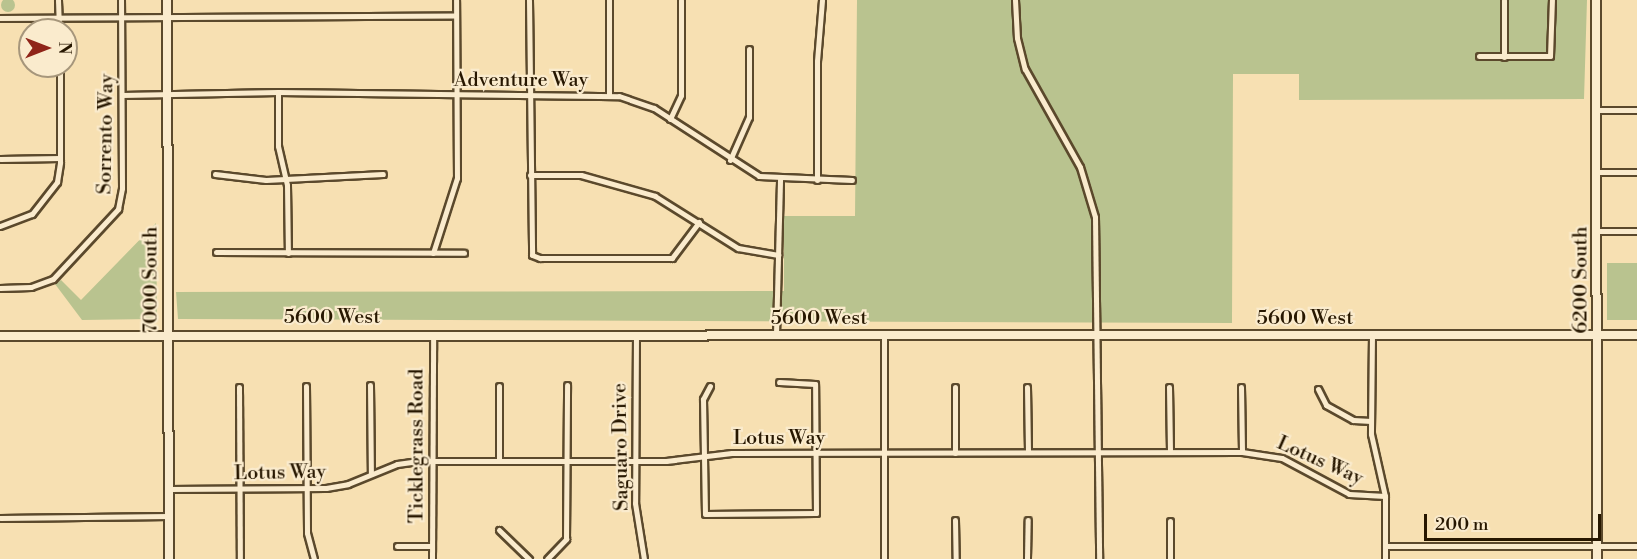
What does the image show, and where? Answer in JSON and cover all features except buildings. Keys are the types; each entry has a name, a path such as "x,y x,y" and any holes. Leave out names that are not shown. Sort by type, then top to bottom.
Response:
{"main road":[{"name":"7000 South","path":"167,0 169,559"},
{"name":"6200 South","path":"1596,0 1597,559"},
{"name":"5600 West","path":"0,336 433,333 1637,335"}],"street":[{"path":"58,0 59,17"},
{"name":"Sorrento Way","path":"0,288 32,287 53,279 114,216 122,193 121,0"},
{"path":"433,253 455,187 456,0"},
{"path":"529,0 532,255 540,258 672,258 699,222"},
{"path":"609,0 609,95"},
{"path":"670,119 681,95 681,0"},
{"path":"817,180 817,61 822,0"},
{"path":"1015,0 1017,38 1025,69 1080,167 1093,206 1098,239 1099,559"},
{"path":"1504,0 1504,57"},
{"path":"1479,57 1550,56 1552,0"},
{"path":"0,18 456,16"},
{"path":"730,160 748,124 749,49"},
{"path":"0,226 27,217 49,196 58,177 60,78"},
{"path":"278,92 278,146 287,179 288,253"},
{"name":"Adventure Way","path":"122,95 278,92 609,95 640,102 753,173 780,179 852,180"},
{"path":"1597,110 1637,110"},
{"path":"0,159 60,158"},
{"path":"1597,172 1637,172"},
{"path":"214,174 263,180 383,174"},
{"path":"530,175 581,175 664,199 741,250 778,255"},
{"path":"776,334 780,179"},
{"path":"1597,231 1637,231"},
{"path":"216,252 464,253"},
{"name":"Ticklegrass Road","path":"432,559 433,333"},
{"name":"Saguaro Drive","path":"636,334 636,517 644,559"},
{"path":"884,334 884,559"},
{"path":"1372,335 1371,422 1373,449 1385,496 1385,559"},
{"path":"710,386 703,399 702,458 705,514 816,513 818,453 815,384 779,381"},
{"path":"370,385 370,474"},
{"path":"547,559 566,539 567,385"},
{"path":"306,386 307,533 314,559"},
{"path":"499,386 499,461"},
{"path":"239,387 240,559"},
{"path":"955,387 956,453"},
{"path":"1027,387 1028,452"},
{"path":"1169,387 1170,452"},
{"path":"1241,387 1242,452"},
{"path":"1318,389 1326,405 1353,420 1371,422"},
{"name":"Lotus Way","path":"169,489 306,489 338,486 409,462 432,461 635,461 702,458 732,453 1242,452 1282,458 1349,494 1385,496"},
{"path":"0,518 169,516"},
{"path":"955,520 956,559"},
{"path":"1027,559 1028,520"},
{"path":"1170,520 1170,559"},
{"path":"500,530 529,559"},
{"path":"397,546 432,546"},
{"path":"1385,546 1637,546"}],"green space":[{"path":"5,-2 11,-2 15,5 11,12 5,12 1,8 1,2"},
{"path":"857,0 1587,0 1584,99 1299,100 1299,74 1233,74 1232,323 178,319 176,292 784,291 784,216 855,216"},
{"path":"156,223 157,314 152,319 82,320 55,284 61,280 81,300"},
{"path":"1607,263 1637,263 1637,320 1607,320"}]}
